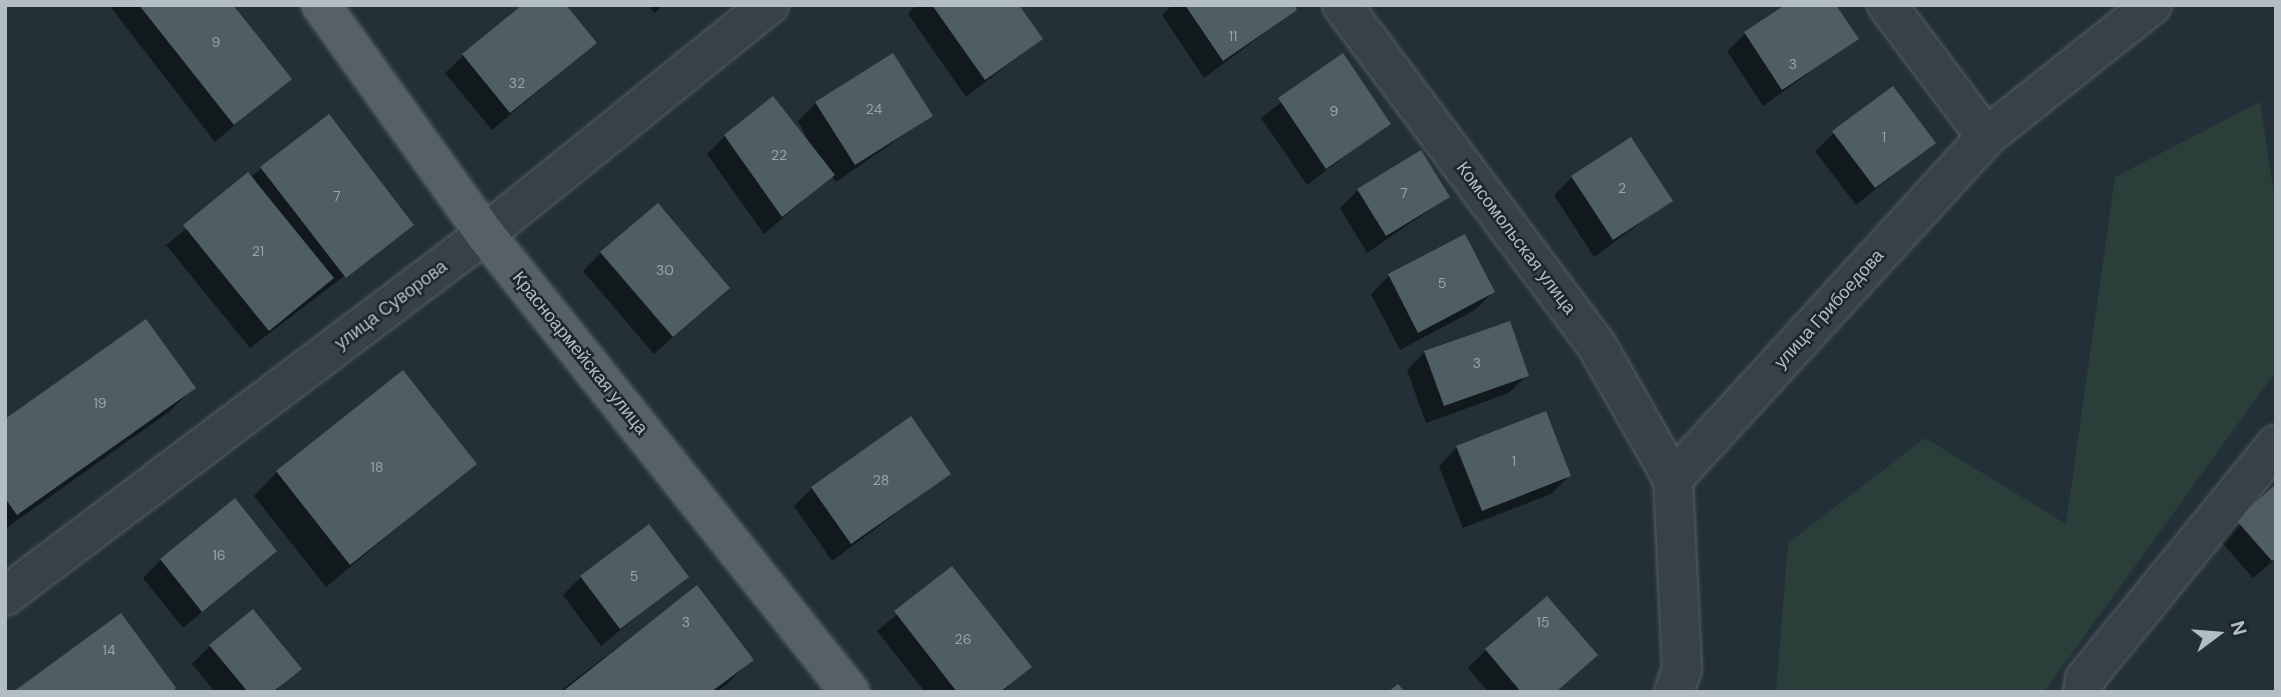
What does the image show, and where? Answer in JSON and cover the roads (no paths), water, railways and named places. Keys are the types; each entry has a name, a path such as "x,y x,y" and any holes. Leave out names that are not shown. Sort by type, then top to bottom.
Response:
{"main road":[{"name":"Красноармейская улица","path":"321,5 485,234 850,692"}],"street":[{"name":"улица Суворова","path":"5,596 485,234 769,5"},
{"name":"Комсомольская улица","path":"1342,5 1597,346 1673,479"},
{"path":"1887,5 1986,137"},
{"name":"улица Грибоедова","path":"1673,479 1986,137 2152,5"},
{"path":"2083,692 2085,680 2276,445"},
{"path":"1673,479 1682,669 1674,692"}]}
